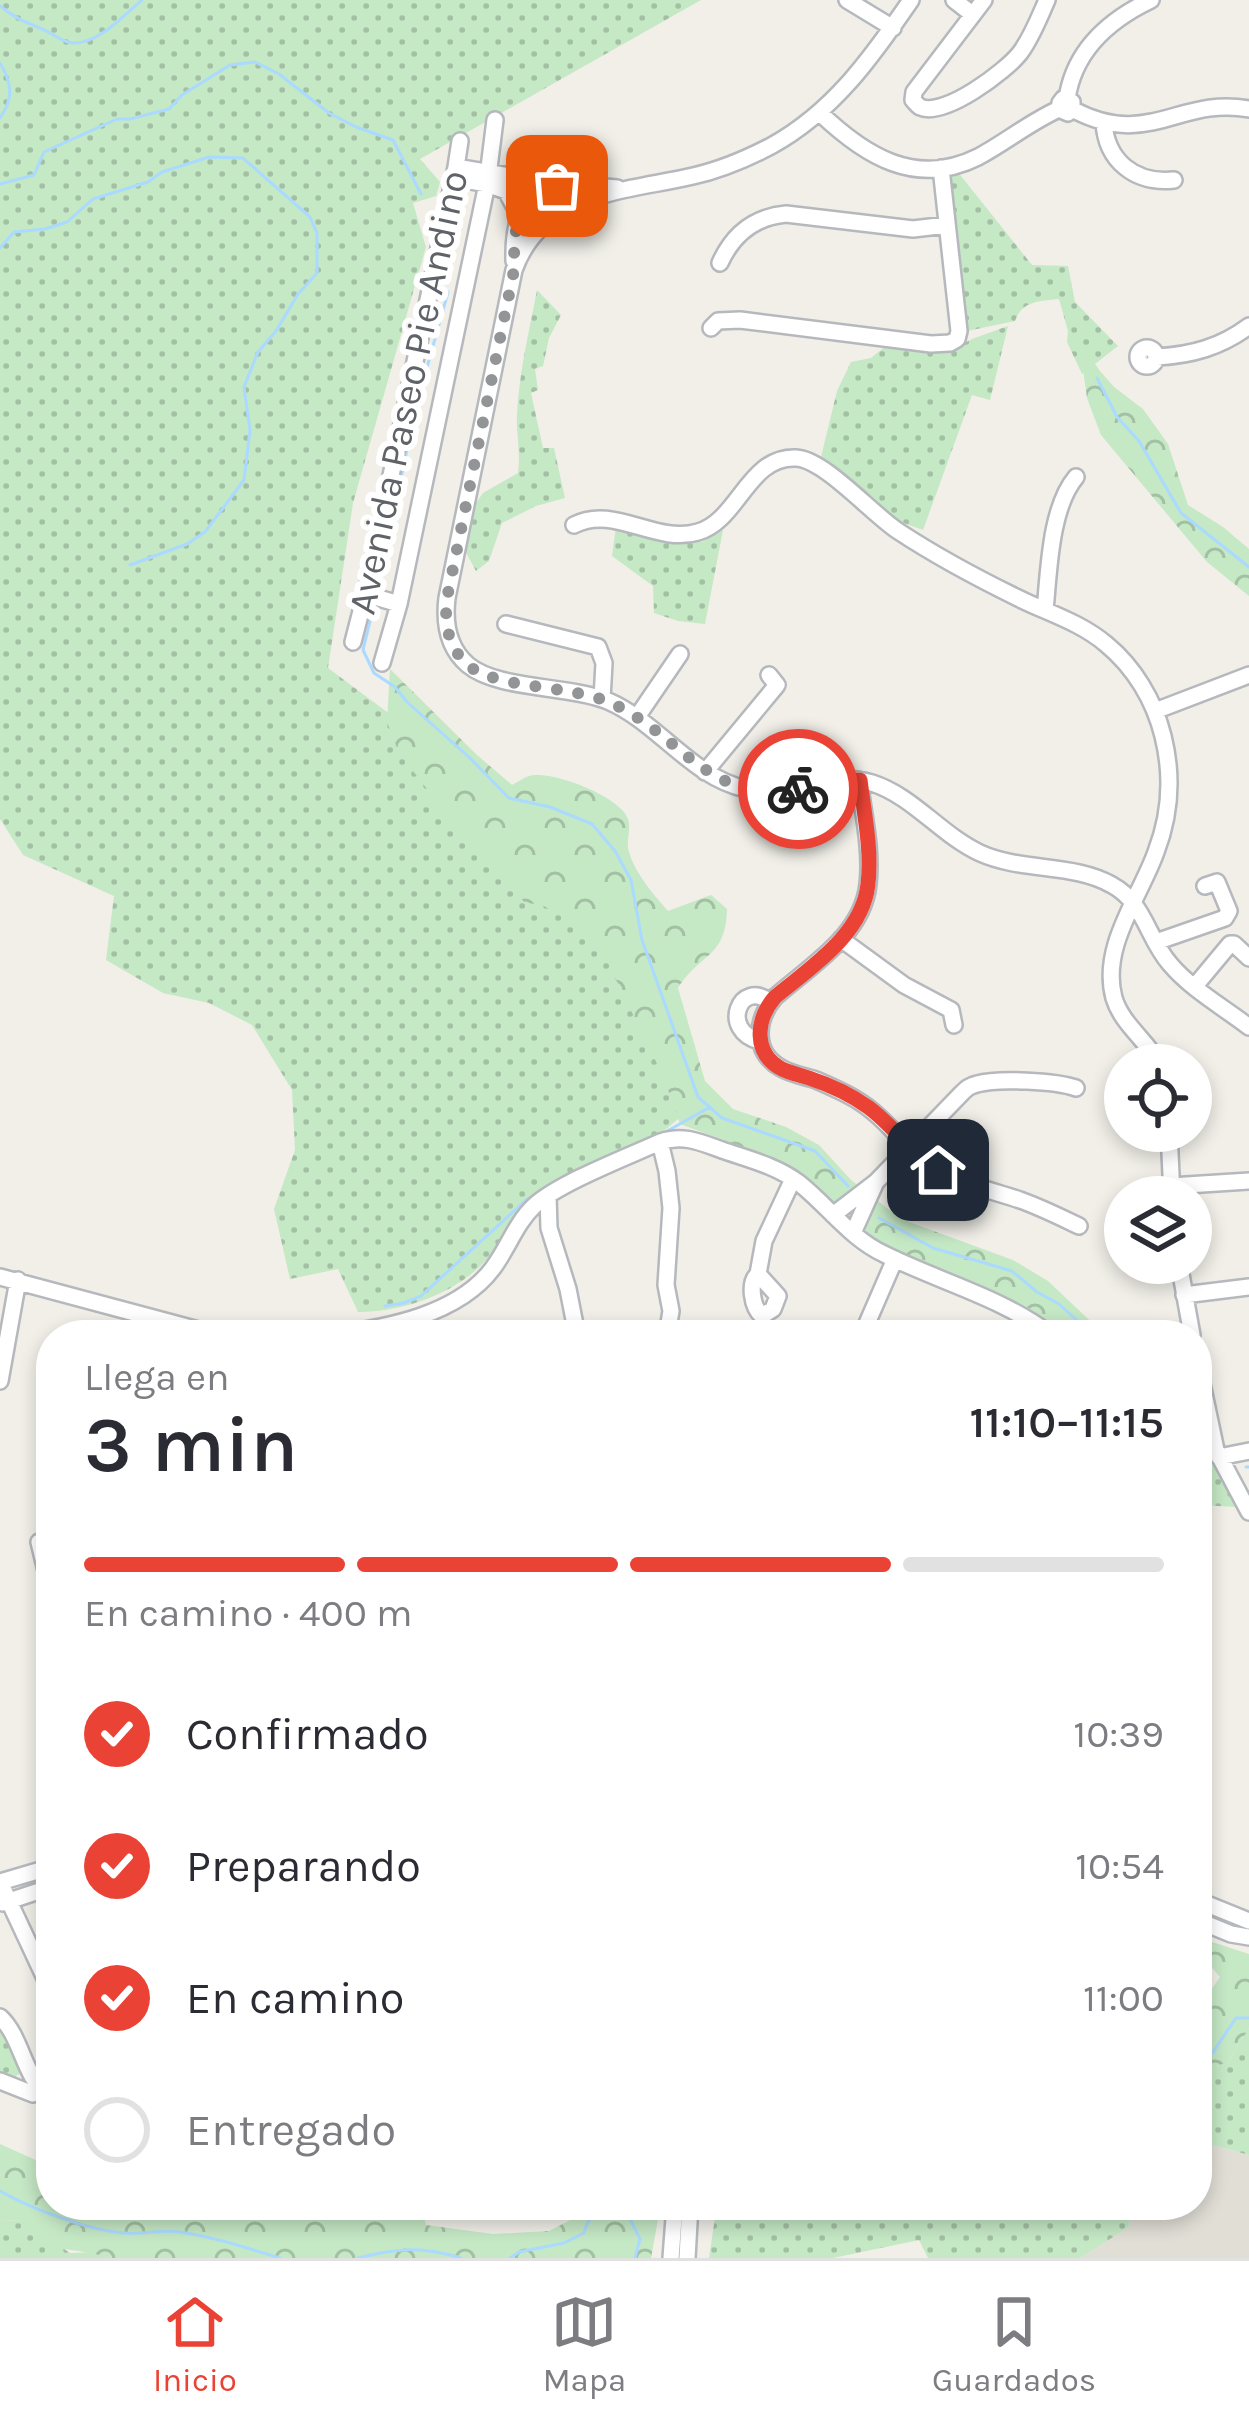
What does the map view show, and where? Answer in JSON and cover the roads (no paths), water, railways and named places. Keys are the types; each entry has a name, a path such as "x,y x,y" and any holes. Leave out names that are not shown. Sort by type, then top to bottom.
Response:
{"street":[{"path":"847,0 892,28"},
{"path":"514,270 535,232 563,210 737,162 787,136 820,113 852,81 911,0"},
{"path":"953,0 972,14"},
{"path":"984,0 914,92 913,100 919,106 956,101 1009,66 1024,48 1047,0"},
{"path":"820,113 850,141 879,158 913,168 941,168 982,155 1066,106 1075,72 1095,38 1118,18 1151,0"},
{"path":"1066,106 1104,122 1142,125 1209,107 1249,109"},
{"name":"Avenida Paseo Pie Andino","path":"382,663 399,604 488,178 495,120"},
{"path":"1104,122 1110,152 1123,167 1148,178 1174,180"},
{"name":"Avenida Paseo Pie Andino","path":"353,642 460,141"},
{"path":"711,328 718,321 740,320 950,343 958,331 941,168"},
{"path":"455,173 517,180 532,198 535,232"},
{"path":"488,178 506,190 520,215"},
{"path":"626,189 566,184 548,188 532,198 520,215 514,270 447,598 447,629 462,658 487,676 602,699 637,717 705,772 740,788 790,791 860,780 896,794 983,854 1029,867 1089,875 1114,885 1133,901 1170,964 1249,1027"},
{"path":"720,262 737,235 773,215 913,229 947,226"},
{"path":"1156,357 1206,350 1249,326"},
{"path":"574,525 596,518 680,535 697,533 717,521 765,468 779,460 802,458 821,466 909,538 1091,632 1114,650 1142,685 1168,757 1169,800 1158,847 1123,927 1112,968 1121,1015 1147,1044"},
{"path":"1045,610 1054,538 1066,489 1076,478"},
{"path":"365,594 399,604"},
{"path":"506,624 598,647 604,659 602,699"},
{"path":"637,717 680,654"},
{"path":"705,772 768,699 776,685 769,675"},
{"path":"1155,711 1249,675"},
{"path":"860,780 868,884 861,910 841,939 770,1002 760,1022 760,1041 778,1066 859,1101 950,1177 1079,1226"},
{"path":"1156,941 1225,918 1228,911 1217,882 1205,886"},
{"path":"1123,927 1148,924"},
{"path":"841,939 886,973 951,1010 954,1025"},
{"path":"1195,986 1230,944 1249,958"},
{"path":"760,1041 742,1033 738,1012 752,995 770,1002"},
{"path":"833,1215 876,1182 973,1085 1049,1082 1076,1088"},
{"path":"405,1320 476,1286 531,1209 548,1196 677,1137 772,1168 793,1179 874,1249 1029,1320"},
{"path":"660,1142 671,1208 661,1320"},
{"path":"758,1274 764,1241 793,1179"},
{"path":"1212,1186 1249,1181"},
{"path":"853,1233 876,1182"},
{"path":"548,1196 549,1228 575,1320"},
{"path":"531,1209 549,1228"},
{"path":"869,1320 895,1259"},
{"path":"0,1276 157,1320"},
{"path":"0,1379 18,1280"},
{"path":"1182,1284 1189,1320"},
{"path":"1184,1295 1249,1287"},
{"path":"1212,1432 1219,1457 1249,1512"},
{"path":"1219,1457 1249,1451"},
{"path":"36,1871 0,1882 4,1902 36,1963"},
{"path":"4,1902 36,1892"},
{"path":"1212,1906 1249,1921"},
{"path":"1212,1927 1249,1937"},
{"path":"0,2017 7,2022 36,2086"},
{"path":"0,2081 36,2093"},
{"path":"671,2258 674,2220"},
{"path":"688,2258 690,2220"}],"waterway":[{"path":"0,6 61,40 78,43 108,29 142,0"},
{"path":"0,184 34,175 44,152 117,119 169,109 182,95 230,65 255,62 279,74 329,113 393,140 421,194"},
{"path":"0,63 10,90 0,118"},
{"path":"0,248 14,232 67,222 93,199 209,157 243,158 310,217 317,233 317,273 258,352 244,387 250,430 244,480 205,532 187,544 130,565"},
{"path":"382,568 416,407 448,292"},
{"path":"1097,378 1117,417 1139,441 1181,513 1249,567"},
{"path":"374,605 363,650 374,673 395,687 509,798 550,807 592,824 615,851 631,880 642,940 698,1097 722,1118 815,1151 848,1186"},
{"path":"662,1134 710,1107"},
{"path":"385,1306 421,1296 540,1192"},
{"path":"879,1218 933,1248 1012,1271 1077,1320"},
{"path":"1212,2054 1236,2018 1249,2018"},
{"path":"0,2191 36,2207"},
{"path":"70,2220 109,2231 180,2232 280,2258"},
{"path":"510,2258 564,2243 584,2233 590,2220"},
{"path":"630,2220 640,2239 635,2258"},
{"path":"358,2258 410,2250 461,2258"}]}
